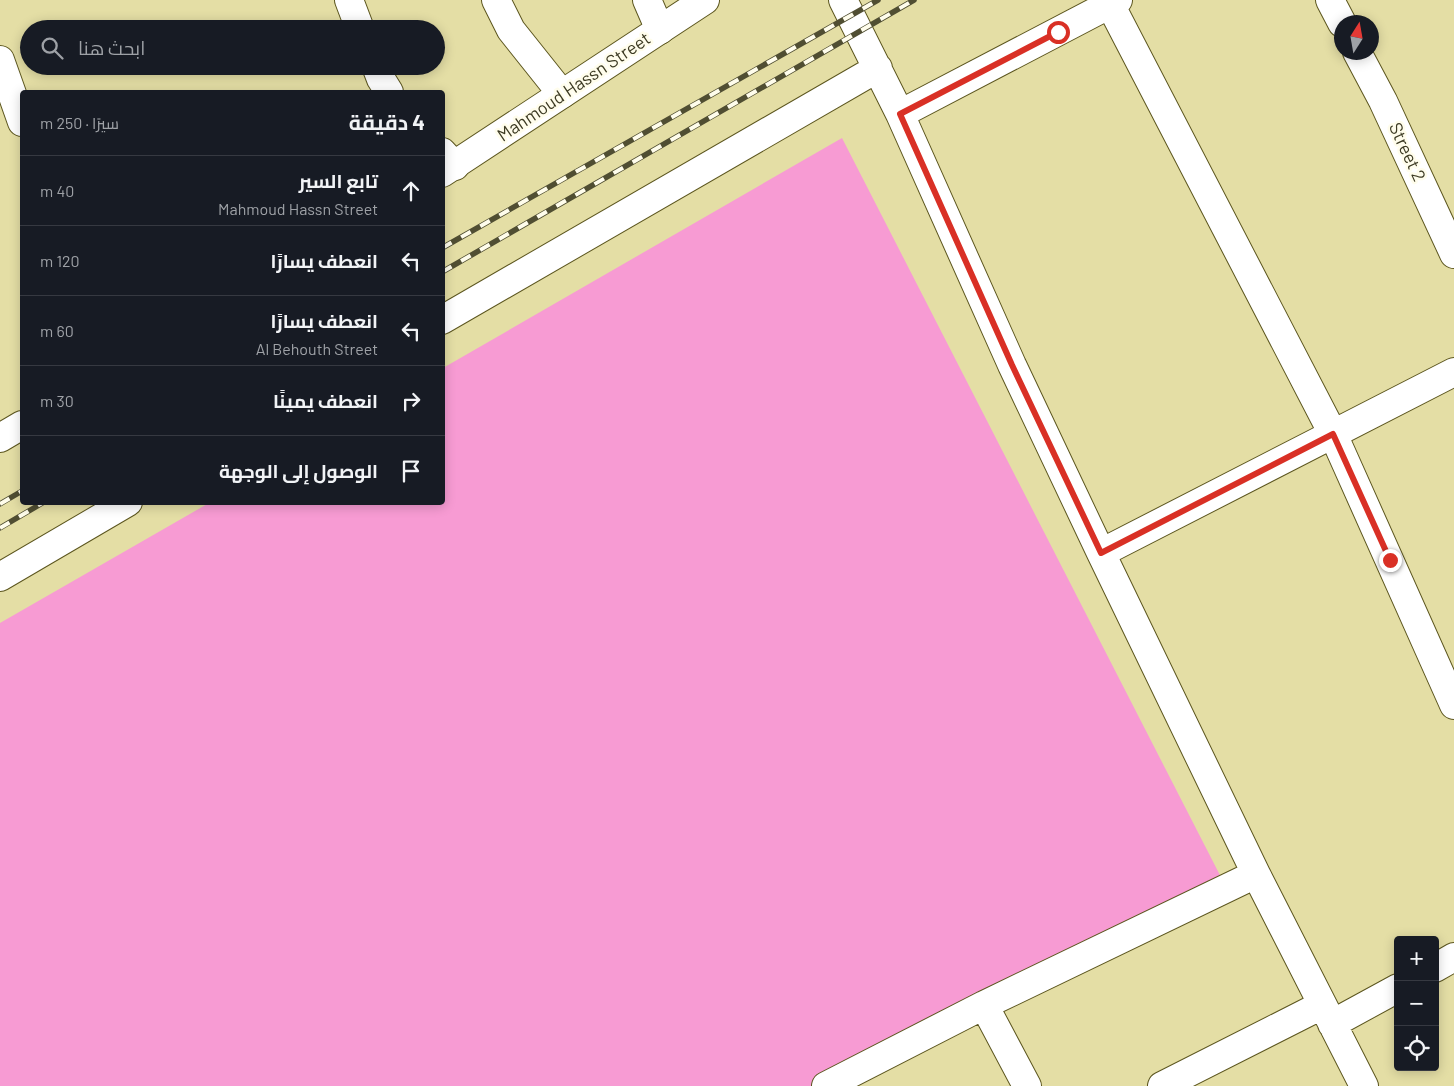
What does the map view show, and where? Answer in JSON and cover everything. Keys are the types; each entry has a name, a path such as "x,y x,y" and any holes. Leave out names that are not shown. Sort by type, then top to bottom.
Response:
{"street":[{"path":"349,0 357,20"},
{"path":"496,0 510,30 562,94"},
{"path":"647,0 660,30"},
{"name":"Mahmoud Hassn Street","path":"447,164 562,94 705,0"},
{"path":"843,0 900,114 1012,365 1101,553 1256,874 1364,1086"},
{"path":"1330,0 1338,15"},
{"path":"900,114 1114,2 1333,434 1454,705"},
{"path":"0,60 20,116"},
{"name":"Street 2","path":"1361,60 1383,101 1454,254"},
{"path":"445,318 878,68"},
{"path":"379,75 389,90"},
{"path":"1101,553 1454,372"},
{"path":"0,438 20,426"},
{"path":"0,577 123,505"},
{"path":"826,1086 984,1005 1256,874"},
{"path":"1439,966 1454,957"},
{"path":"1162,1086 1327,1014 1394,989"},
{"path":"984,1005 1027,1086"}],"shaded area":[{"path":"842,138 1225,885 818,1086 0,1086 0,623 206,505 445,505 445,367"}],"railway":[{"path":"445,246 878,0"},
{"path":"445,270 914,0"},
{"path":"0,504 20,492"},
{"path":"0,528 39,505"}],"route":[{"path":"1058,32 900,114 1012,365 1101,553 1333,434 1390,560"}]}
